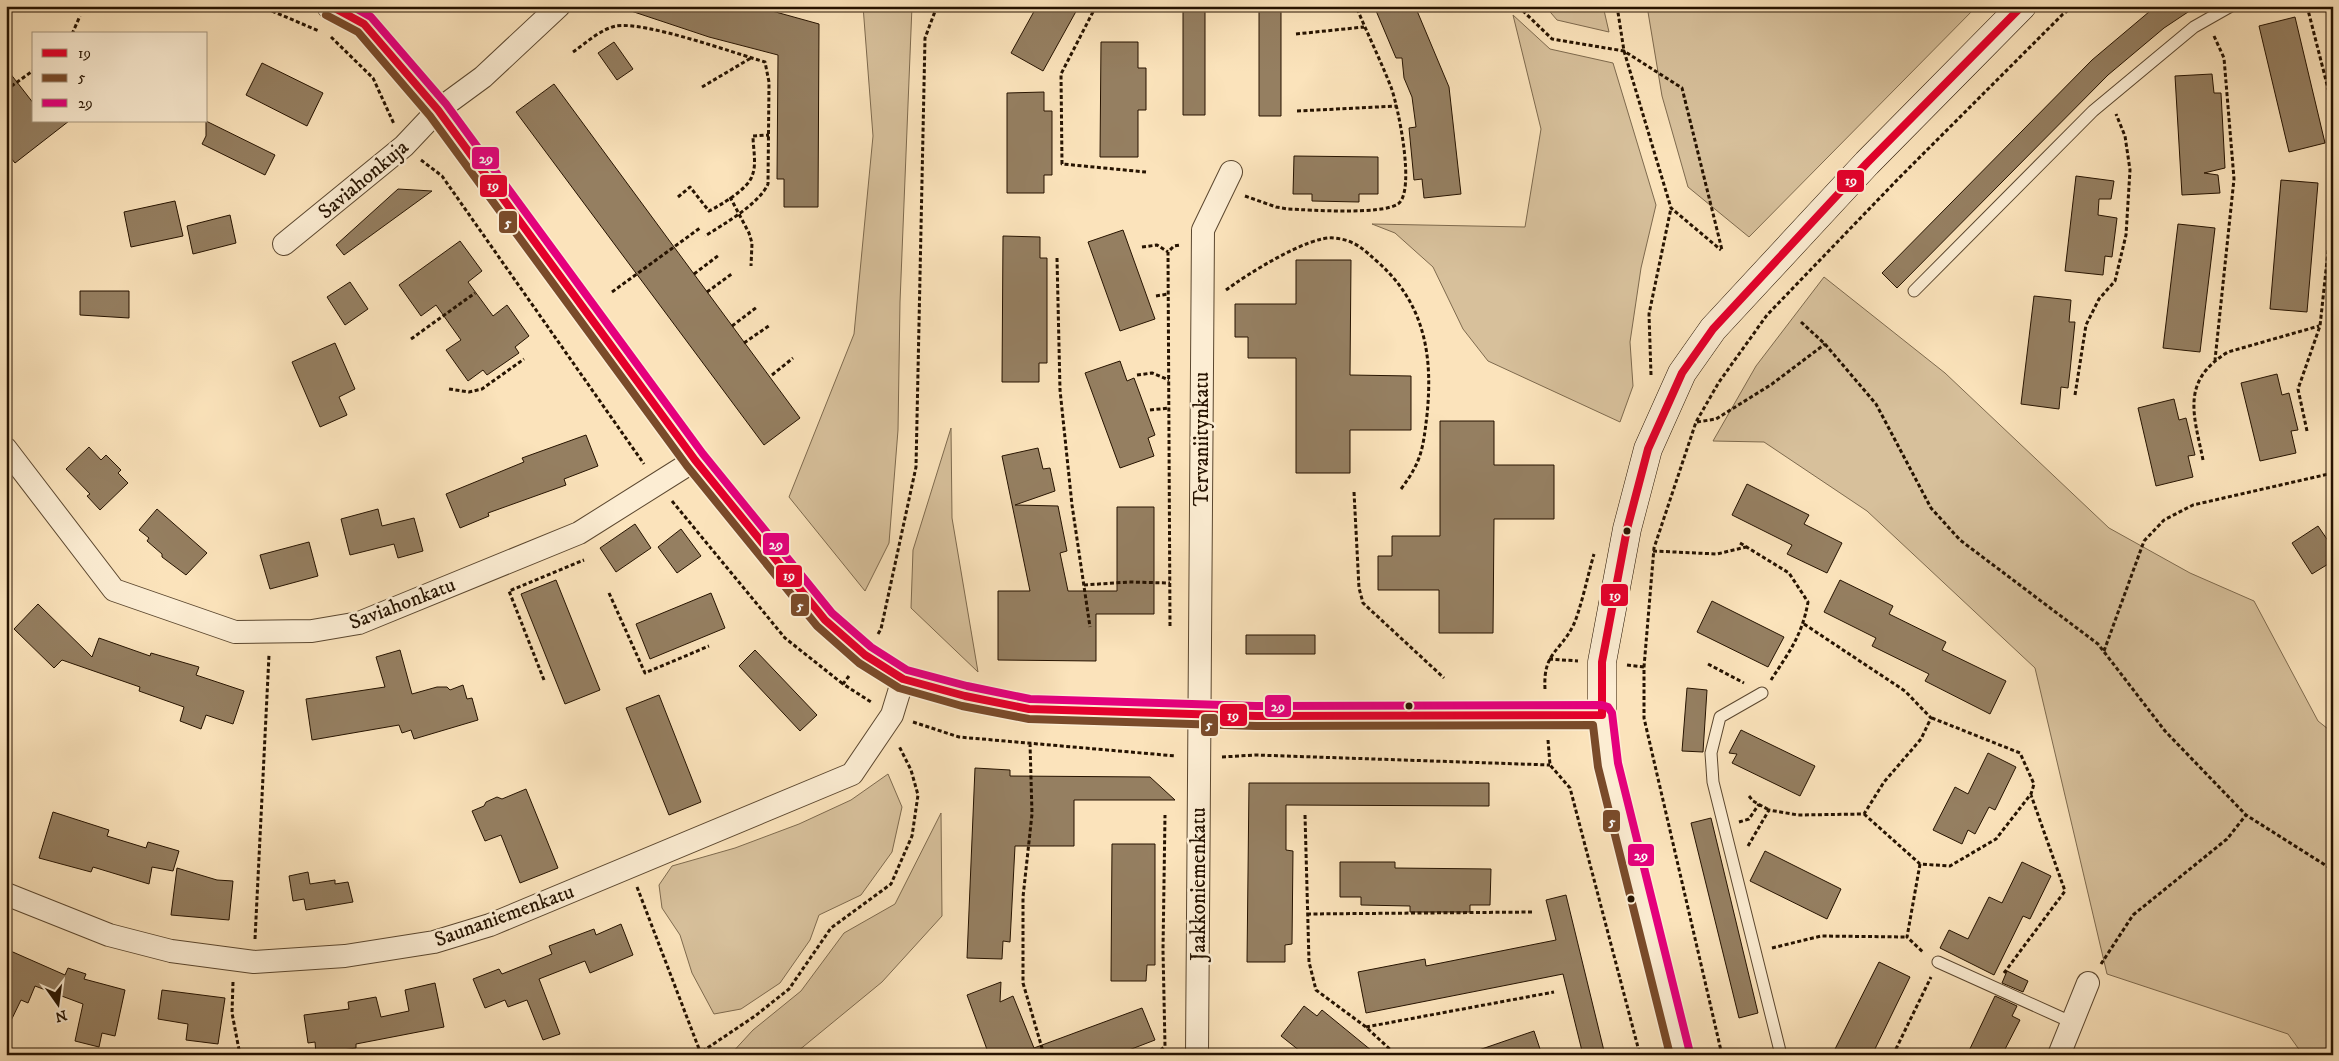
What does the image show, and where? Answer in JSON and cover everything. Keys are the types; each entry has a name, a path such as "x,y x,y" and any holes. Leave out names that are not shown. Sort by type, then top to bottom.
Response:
{"street":[{"path":"332,6 364,24 438,110 695,460 825,620 865,655 903,679 966,696 1029,709 1256,716 1602,715"},
{"name":"Saviahonkuja","path":"284,244 404,146 438,110 483,78 559,6"},
{"path":"1680,1055 1608,765 1602,715 1602,662 1627,529 1648,449 1682,373 1720,322 1867,163 2022,6"},
{"name":"Tervaniitynkatu","path":"1198,713 1203,230 1228,179"},
{"name":"Saviahonkatu","path":"6,450 114,590 235,632 270,630 312,631 359,623 579,533 695,460"},
{"name":"Saunaniemenkatu","path":"6,894 109,935 171,951 245,960 345,956 434,942 490,925 852,774 892,715 903,679"},
{"name":"Jaakkoniemenkatu","path":"1197,1055 1198,713"},
{"path":"2059,1055 2088,984"}],"lane":[{"path":"1914,290 2093,111 2194,28 2231,6"},
{"path":"1762,693 1720,717 1711,752 1713,782 1781,1055"},
{"path":"1938,962 2071,1022"}],"path":[{"path":"260,6 331,37 373,78 404,146 442,176 658,483 785,638 843,684"},
{"path":"865,655 881,629 916,467 925,38 937,6"},
{"path":"1096,6 1061,74 1062,164 1146,172"},
{"path":"1228,179 1255,200 1288,209 1384,209 1398,204 1406,194 1407,174 1396,106 1390,86 1356,6"},
{"path":"1518,6 1552,39 1624,51 1682,88 1722,250 1671,208 1624,51 1617,6"},
{"path":"1722,1055 1644,718 1644,667 1653,551 1696,422 1718,382 1767,315 1905,172 2063,14 2074,6"},
{"path":"2308,6 2333,108"},
{"path":"73,32 80,16"},
{"path":"2207,20 2224,58 2234,178 2215,360"},
{"path":"573,52 602,32 616,26 637,27 765,62 769,82 768,184 764,192 739,213 706,236"},
{"path":"1296,34 1364,27"},
{"path":"702,87 751,58"},
{"path":"6,90 32,71"},
{"path":"2076,395 2086,325 2099,299 2115,281 2126,235 2130,170 2125,136 2109,98"},
{"path":"1297,111 1396,106"},
{"path":"678,197 690,188 709,211 730,198 746,186 752,176 753,136 769,135"},
{"path":"730,198 750,232 752,243 751,266"},
{"path":"2308,431 2298,389 2320,326 2333,205"},
{"path":"612,292 700,228"},
{"path":"1202,297 1219,296 1271,262 1309,243 1332,237 1356,243 1392,274 1414,308 1428,350 1430,382 1423,446 1416,470 1402,489"},
{"path":"1170,626 1168,252 1174,246 1203,244"},
{"path":"1142,247 1157,245 1168,252"},
{"path":"694,274 719,255"},
{"path":"1057,258 1060,390 1072,505 1090,627"},
{"path":"707,292 733,273"},
{"path":"411,339 475,293"},
{"path":"1156,296 1168,294"},
{"path":"732,326 757,307"},
{"path":"1801,322 1825,344 1876,404 1931,508 1960,540 2098,644 2165,731 2246,815 2333,870"},
{"path":"744,343 770,325"},
{"path":"2203,460 2193,407 2195,390 2203,372 2215,360 2228,352 2320,326"},
{"path":"1696,422 1716,419 1772,384 1825,344"},
{"path":"772,375 793,358"},
{"path":"449,389 469,392 482,389 524,359"},
{"path":"1138,375 1152,373 1169,380"},
{"path":"1150,410 1169,408"},
{"path":"2104,650 2144,540 2164,520 2193,505 2333,473"},
{"path":"1354,492 1358,588 1363,603 1444,678"},
{"path":"1708,664 1762,693 1799,636 1804,624 1808,602 1789,573 1740,543"},
{"path":"1653,551 1717,554 1747,547"},
{"path":"544,680 509,591 584,560"},
{"path":"1084,585 1129,582 1170,583"},
{"path":"609,593 645,673 709,646"},
{"path":"1749,796 1769,810 1798,815 1864,814 1920,864 1950,866 1996,839 2031,794 2034,784 2020,753 1931,718 1905,691 1804,624"},
{"path":"240,1055 232,1013 245,960 270,630"},
{"path":"1864,814 1884,782 1921,739 1931,718"},
{"path":"690,1055 701,1054 755,1016 789,989 831,928 890,884 912,836 918,795 911,770 900,747 880,732"},
{"path":"1030,743 1032,814 1023,897 1022,983 1044,1055"},
{"path":"1993,988 2065,891 2031,794"},
{"path":"1733,823 1749,819 1759,804"},
{"path":"1735,868 1769,810"},
{"path":"1156,1055 1165,1046 1163,950 1166,815"},
{"path":"1305,815 1309,962 1316,990 1366,1027 1396,1055"},
{"path":"2088,984 2133,915 2227,839 2246,815"},
{"path":"1907,937 1920,864"},
{"path":"629,867 694,1031 701,1054"},
{"path":"1307,914 1534,912"},
{"path":"1756,952 1821,936 1907,937 1920,951 1938,962"},
{"path":"1893,1055 1931,977"},
{"path":"1366,1027 1554,992"}],"shaded area":[{"path":"863,6 912,6 900,302 898,430 889,543 865,591 789,497 854,334 873,136"},
{"path":"1545,6 1603,6 1609,32 1557,20"},
{"path":"1647,6 1977,6 1749,237 1688,187 1662,96"},
{"path":"1513,15 1550,49 1613,63 1656,205 1641,268 1630,342 1633,386 1620,422 1488,361 1463,329 1433,267 1395,233 1372,224 1525,227 1541,129"},
{"path":"1824,277 1945,373 2109,528 2190,573 2254,601 2318,721 2333,733 2333,1055 2303,1055 2288,1034 2107,974 2035,668 1867,511 1764,442 1713,441 1756,366"},
{"path":"951,428 952,518 978,672 911,608 913,550"},
{"path":"888,774 902,807 892,852 861,895 819,915 810,940 780,983 741,1009 714,1014 692,973 680,935 662,908 659,885 672,866 735,848 799,824 851,800"},
{"path":"941,813 942,916 882,982 798,1051 786,1055 730,1055 753,1030 801,991 844,933 895,904"}],"building":[{"path":"628,6 754,6 819,24 818,207 784,207 784,179 777,179 778,55 709,37 628,10"},
{"path":"1037,6 1079,6 1043,71 1011,53"},
{"path":"1183,6 1205,6 1205,115 1183,115"},
{"path":"1259,6 1281,6 1281,116 1259,116"},
{"path":"1374,6 1415,6 1449,87 1461,194 1424,198 1422,179 1414,180 1409,128 1416,127 1412,97 1404,78 1402,58 1396,58"},
{"path":"2156,6 2197,6 2164,28 2108,75 1897,288 1882,273 2092,60"},
{"path":"2295,17 2325,143 2289,152 2259,26"},
{"path":"614,42 633,69 617,80 598,53"},
{"path":"1101,42 1138,42 1138,68 1146,68 1146,110 1138,110 1138,157 1100,157"},
{"path":"262,63 323,93 307,126 246,95"},
{"path":"6,68 32,101 32,122 68,122 15,163 6,152"},
{"path":"2212,74 2214,93 2221,93 2225,168 2204,173 2218,175 2220,193 2182,195 2175,76"},
{"path":"554,84 800,418 764,445 516,112"},
{"path":"1044,92 1044,111 1052,111 1052,175 1044,175 1044,193 1007,193 1007,93"},
{"path":"206,122 208,122 275,155 265,175 202,144 206,136"},
{"path":"1294,156 1378,157 1378,194 1359,194 1359,202 1312,201 1312,194 1293,194"},
{"path":"2076,176 2114,181 2111,199 2099,199 2098,215 2117,218 2112,257 2105,256 2103,275 2065,271"},
{"path":"2281,180 2318,183 2307,312 2270,309"},
{"path":"398,189 432,191 344,255 336,245"},
{"path":"175,201 183,236 131,247 124,212"},
{"path":"230,215 236,243 193,254 187,226"},
{"path":"2178,224 2215,228 2200,352 2163,348"},
{"path":"1123,230 1155,319 1120,331 1088,242"},
{"path":"1003,236 1040,237 1040,258 1047,258 1047,363 1039,363 1039,382 1002,382"},
{"path":"460,241 482,271 468,282 493,316 507,305 529,336 515,347 519,353 487,375 483,370 468,381 446,350 461,340 436,305 421,316 399,285"},
{"path":"1296,260 1351,260 1350,375 1411,376 1411,430 1350,430 1350,473 1296,473 1296,358 1248,358 1248,337 1235,337 1235,304 1296,304"},
{"path":"350,282 368,309 345,325 327,297"},
{"path":"80,291 129,291 129,318 80,315"},
{"path":"2034,296 2071,300 2069,322 2075,322 2070,371 2068,388 2061,387 2059,409 2021,404"},
{"path":"335,343 355,389 339,397 347,415 320,427 292,362"},
{"path":"1120,361 1127,381 1134,378 1155,435 1148,438 1154,456 1120,468 1085,373"},
{"path":"2277,374 2282,395 2289,393 2298,430 2291,431 2296,453 2260,461 2241,383"},
{"path":"2174,399 2179,420 2186,418 2195,455 2188,456 2193,477 2156,486 2138,408"},
{"path":"1440,421 1494,421 1494,465 1554,465 1554,519 1494,519 1493,633 1439,633 1439,590 1378,590 1378,556 1392,556 1392,536 1440,536"},
{"path":"586,435 598,466 564,479 566,485 488,513 489,516 460,528 446,494 524,462 522,458"},
{"path":"89,447 101,460 106,455 121,470 118,473 128,483 100,510 87,496 90,494 66,469"},
{"path":"1038,448 1043,469 1050,468 1055,491 1015,505 1058,506 1067,551 1060,553 1068,591 1117,591 1117,507 1154,507 1154,614 1096,614 1096,661 998,660 998,591 1030,591 1002,456"},
{"path":"1747,484 1809,515 1804,524 1842,543 1827,573 1787,554 1792,545 1732,515"},
{"path":"157,509 207,553 186,575 162,557 162,554 147,541 149,538 139,530"},
{"path":"378,509 382,526 414,518 423,551 398,558 394,544 350,555 341,519"},
{"path":"635,524 651,548 616,572 600,548"},
{"path":"2318,526 2333,548 2333,561 2312,574 2292,543"},
{"path":"681,529 701,556 677,573 658,547"},
{"path":"309,542 318,576 270,589 260,555"},
{"path":"556,580 600,690 565,704 521,594"},
{"path":"1840,580 1893,606 1889,614 1946,642 1942,650 2006,681 1990,714 1925,681 1929,674 1872,646 1876,638 1824,612"},
{"path":"711,593 725,628 650,659 636,624"},
{"path":"1712,601 1784,637 1768,667 1697,632"},
{"path":"38,604 92,657 99,638 150,656 151,653 199,667 196,675 244,691 233,724 206,715 201,729 180,721 184,707 139,691 140,687 62,660 54,668 14,629"},
{"path":"1246,635 1315,635 1315,654 1246,654"},
{"path":"400,650 412,694 437,687 447,687 450,690 463,685 467,699 472,698 478,720 414,739 411,730 402,733 399,725 312,740 306,699 385,687 376,657"},
{"path":"755,650 817,715 800,731 739,666"},
{"path":"1687,688 1707,690 1703,752 1682,751"},
{"path":"659,695 701,802 669,815 626,708"},
{"path":"1741,730 1815,766 1800,796 1732,763 1737,754 1729,753"},
{"path":"1988,753 2016,767 1995,810 1989,807 1975,834 1968,830 1962,844 1933,830 1955,787 1968,794"},
{"path":"975,768 1010,770 1010,776 1150,777 1175,800 1074,800 1074,846 1015,846 1010,942 1003,941 1002,959 967,958"},
{"path":"1249,783 1489,783 1489,806 1286,805 1286,850 1293,851 1292,944 1285,945 1285,962 1247,962"},
{"path":"526,789 558,868 520,883 501,835 485,841 472,811 484,806 486,802 497,797 502,799"},
{"path":"53,812 109,830 107,836 146,848 148,842 179,851 173,871 152,867 149,884 93,867 91,872 39,858"},
{"path":"1711,818 1758,1013 1739,1018 1691,823"},
{"path":"1112,844 1155,844 1155,965 1147,965 1146,981 1111,981"},
{"path":"1765,851 1841,889 1827,919 1750,881"},
{"path":"1340,862 1395,862 1395,868 1491,869 1490,905 1470,905 1470,912 1410,912 1410,906 1361,905 1361,897 1340,897"},
{"path":"2022,862 2051,876 2030,919 2023,916 1994,975 1940,948 1949,930 1968,939 1989,897 2002,903"},
{"path":"177,868 217,880 233,881 229,920 171,915"},
{"path":"308,872 310,884 335,880 335,884 348,882 353,902 306,910 304,899 293,901 289,876"},
{"path":"1566,895 1605,1055 1583,1055 1563,974 1366,1013 1358,972 1425,959 1426,966 1556,940 1546,900"},
{"path":"621,924 633,955 590,973 585,961 539,979 560,1034 543,1040 527,1000 508,1007 505,1000 485,1008 473,979 499,969 502,974 552,954 549,946 594,929 596,935"},
{"path":"6,949 65,975 68,968 86,974 84,979 125,990 115,1036 102,1033 99,1047 75,1041 83,1004 35,986 28,1003 21,1000 6,1031"},
{"path":"1879,962 1910,977 1872,1055 1832,1055"},
{"path":"2007,971 2028,981 2023,992 2002,983"},
{"path":"1001,982 1000,1002 1013,996 1034,1048 1142,1008 1155,1040 1116,1055 989,1055 967,995"},
{"path":"435,983 444,1027 356,1044 356,1048 316,1054 315,1042 308,1043 304,1015 349,1009 348,1002 376,997 381,1017 409,1011 405,990"},
{"path":"162,990 225,998 218,1044 186,1040 188,1024 158,1019"},
{"path":"1995,996 2017,1006 2012,1016 2020,1020 2002,1055 1967,1055"},
{"path":"1304,1006 1317,1016 1322,1010 1377,1055 1305,1055 1281,1036"},
{"path":"1534,1031 1542,1055 1474,1055 1473,1052"}],"transit line":[{"name":"19","path":"331,6 364,24 438,110 695,460 825,620 865,655 903,679 965,696 1029,709 1256,716 1602,715 1602,662 1627,529 1648,449 1682,373 1713,329 1867,163 2022,6"},
{"name":"29","path":"352,6 371,17 446,104 703,454 832,613 871,647 907,670 967,686 1030,699 1256,706 1602,705 1608,707 1612,713 1618,763 1690,1053"},
{"name":"5","path":"326,15 358,32 430,116 687,466 817,626 859,663 899,688 962,706 1029,719 1256,726 1593,725 1598,767 1670,1055"}]}
